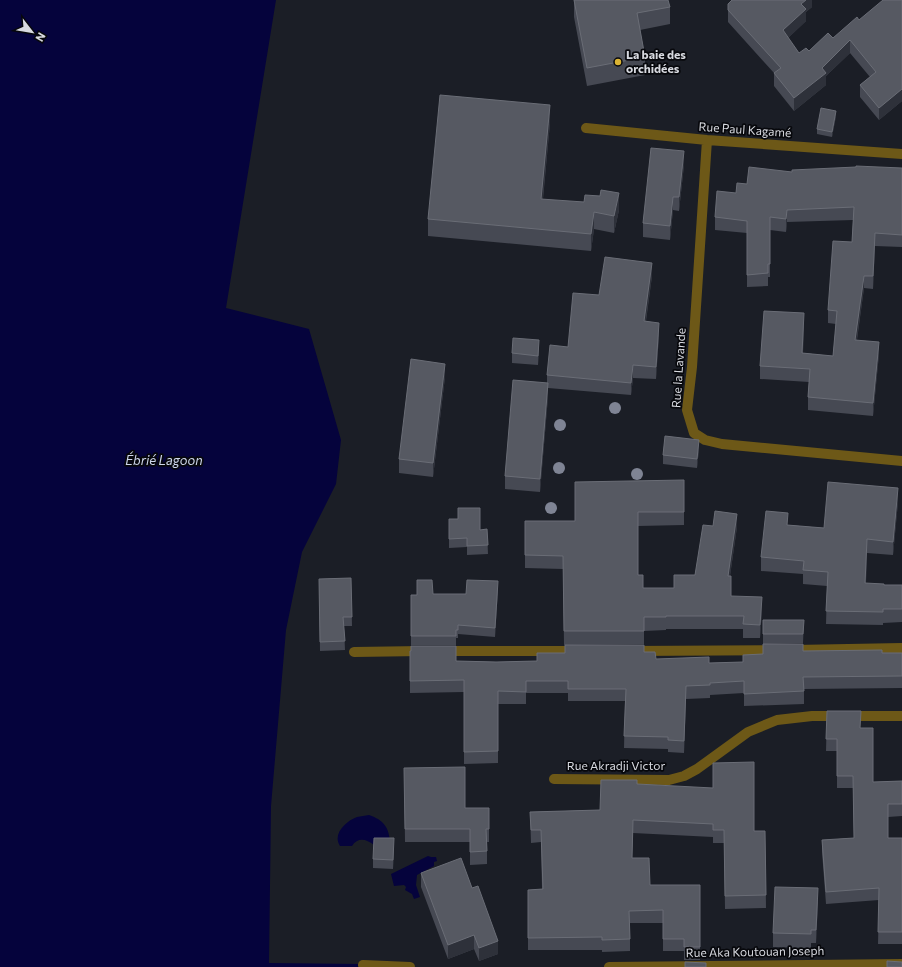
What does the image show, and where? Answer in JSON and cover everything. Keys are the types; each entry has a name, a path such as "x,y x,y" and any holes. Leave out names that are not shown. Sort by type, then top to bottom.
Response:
{"street":[{"name":"Rue Paul Kagamé","path":"586,128 707,140 902,154"},
{"name":"Rue la Lavande","path":"707,140 692,367 687,410 694,433 705,440 722,444 902,461"},
{"path":"622,651 902,648"},
{"path":"354,652 590,651"},
{"name":"Rue Akradji Victor","path":"554,779 669,780 684,776 697,769 748,732 777,720 812,716 902,716"},
{"name":"Rue Aka Koutouan Joseph","path":"609,967 902,964"},
{"path":"363,966 410,967"}],"water":[{"name":"Ébrié Lagoon","path":"0,0 276,0 226,308 309,329 341,440 336,484 302,552 286,630 271,806 269,963 359,964 362,967 0,967"},
{"path":"369,815 378,819 385,825 390,842 374,845 368,841 359,840 352,846 340,846 338,837 341,828 357,817"},
{"path":"428,856 436,857 437,861 434,862 434,866 417,875 416,885 420,897 414,899 412,894 405,890 406,887 404,885 394,886 391,874"}],"building":[{"path":"574,0 668,0 670,7 637,13 645,57 587,68"},
{"path":"732,0 806,0 801,4 806,9 783,30 799,53 806,48 809,51 828,33 833,38 857,17 859,20 883,0 902,0 902,89 879,108 860,85 876,72 850,40 822,68 826,73 794,98 774,73 781,68 728,10 728,4"},
{"path":"440,95 550,105 541,199 584,202 585,195 600,196 601,190 619,193 614,216 594,212 591,234 428,219"},
{"path":"821,108 836,111 832,132 817,129"},
{"path":"651,148 684,151 679,197 673,197 670,226 643,223"},
{"path":"856,166 902,168 902,235 875,233 873,276 864,276 855,340 879,342 873,403 808,397 810,369 760,366 764,311 804,313 802,353 833,356 837,311 828,310 833,241 852,242 854,207 787,210 786,219 770,217 770,264 768,264 768,273 747,275 747,221 715,217 717,191 736,193 737,183 747,184 749,167 792,172 792,170"},
{"path":"605,257 652,263 644,321 659,323 656,367 633,365 631,383 547,375 550,345 568,347 573,293 599,295"},
{"path":"513,338 539,340 538,356 512,353"},
{"path":"411,359 445,364 433,463 399,459"},
{"path":"513,380 548,383 540,479 505,476"},
{"path":"665,436 699,440 697,459 663,455"},
{"path":"684,480 684,512 638,512 638,575 643,575 643,588 674,588 674,575 695,575 703,525 713,526 715,511 737,514 728,576 731,576 731,596 762,597 760,625 743,624 744,616 666,616 644,617 644,631 564,631 563,556 525,555 525,521 575,521 575,482"},
{"path":"828,482 898,488 893,542 867,539 865,583 902,585 902,609 883,609 883,612 826,611 828,572 803,570 804,561 761,557 766,511 788,513 787,525 824,528"},
{"path":"458,508 480,508 480,530 487,529 488,545 467,546 467,538 449,539 449,519 458,519"},
{"path":"351,578 352,617 343,617 345,641 320,642 319,579"},
{"path":"417,580 432,580 433,594 466,594 467,580 498,581 495,628 458,625 456,636 411,636 411,595 417,595"},
{"path":"763,620 804,620 803,634 763,634"},
{"path":"763,644 803,644 803,651 882,650 882,653 902,653 902,676 803,677 804,691 744,694 744,681 686,686 684,741 668,740 668,737 624,736 626,689 568,689 568,681 526,681 526,692 498,691 498,751 464,752 464,680 410,681 411,646 456,646 456,661 496,662 537,661 537,653 565,653 565,645 644,645 644,652 655,652 656,659 709,657 709,663 743,662 743,655 763,654"},
{"path":"827,711 861,711 860,728 873,728 873,782 902,781 902,804 888,804 888,838 902,838 902,932 878,932 879,888 826,892 822,840 854,838 853,776 837,776 837,739 826,739"},
{"path":"754,762 754,831 765,831 766,895 725,896 724,830 713,830 713,824 633,820 632,858 649,858 650,885 700,885 700,947 684,947 684,939 663,939 663,910 629,911 630,939 602,940 602,937 528,938 528,890 543,889 541,830 531,830 530,812 600,810 601,780 637,780 637,784 713,788 713,763"},
{"path":"465,767 465,808 489,808 489,829 486,829 487,851 470,852 470,829 405,829 404,768"},
{"path":"374,838 394,838 393,860 373,859"},
{"path":"461,858 472,888 478,886 498,941 479,948 474,935 448,945 421,873"},
{"path":"775,887 818,888 816,930 811,930 811,934 773,933"},
{"path":"887,961 902,962 902,967 887,967"},
{"path":"685,962 706,963 706,967 685,967"}],"place":[{"name":"La baie des orchidées","path":"618,62"}]}
